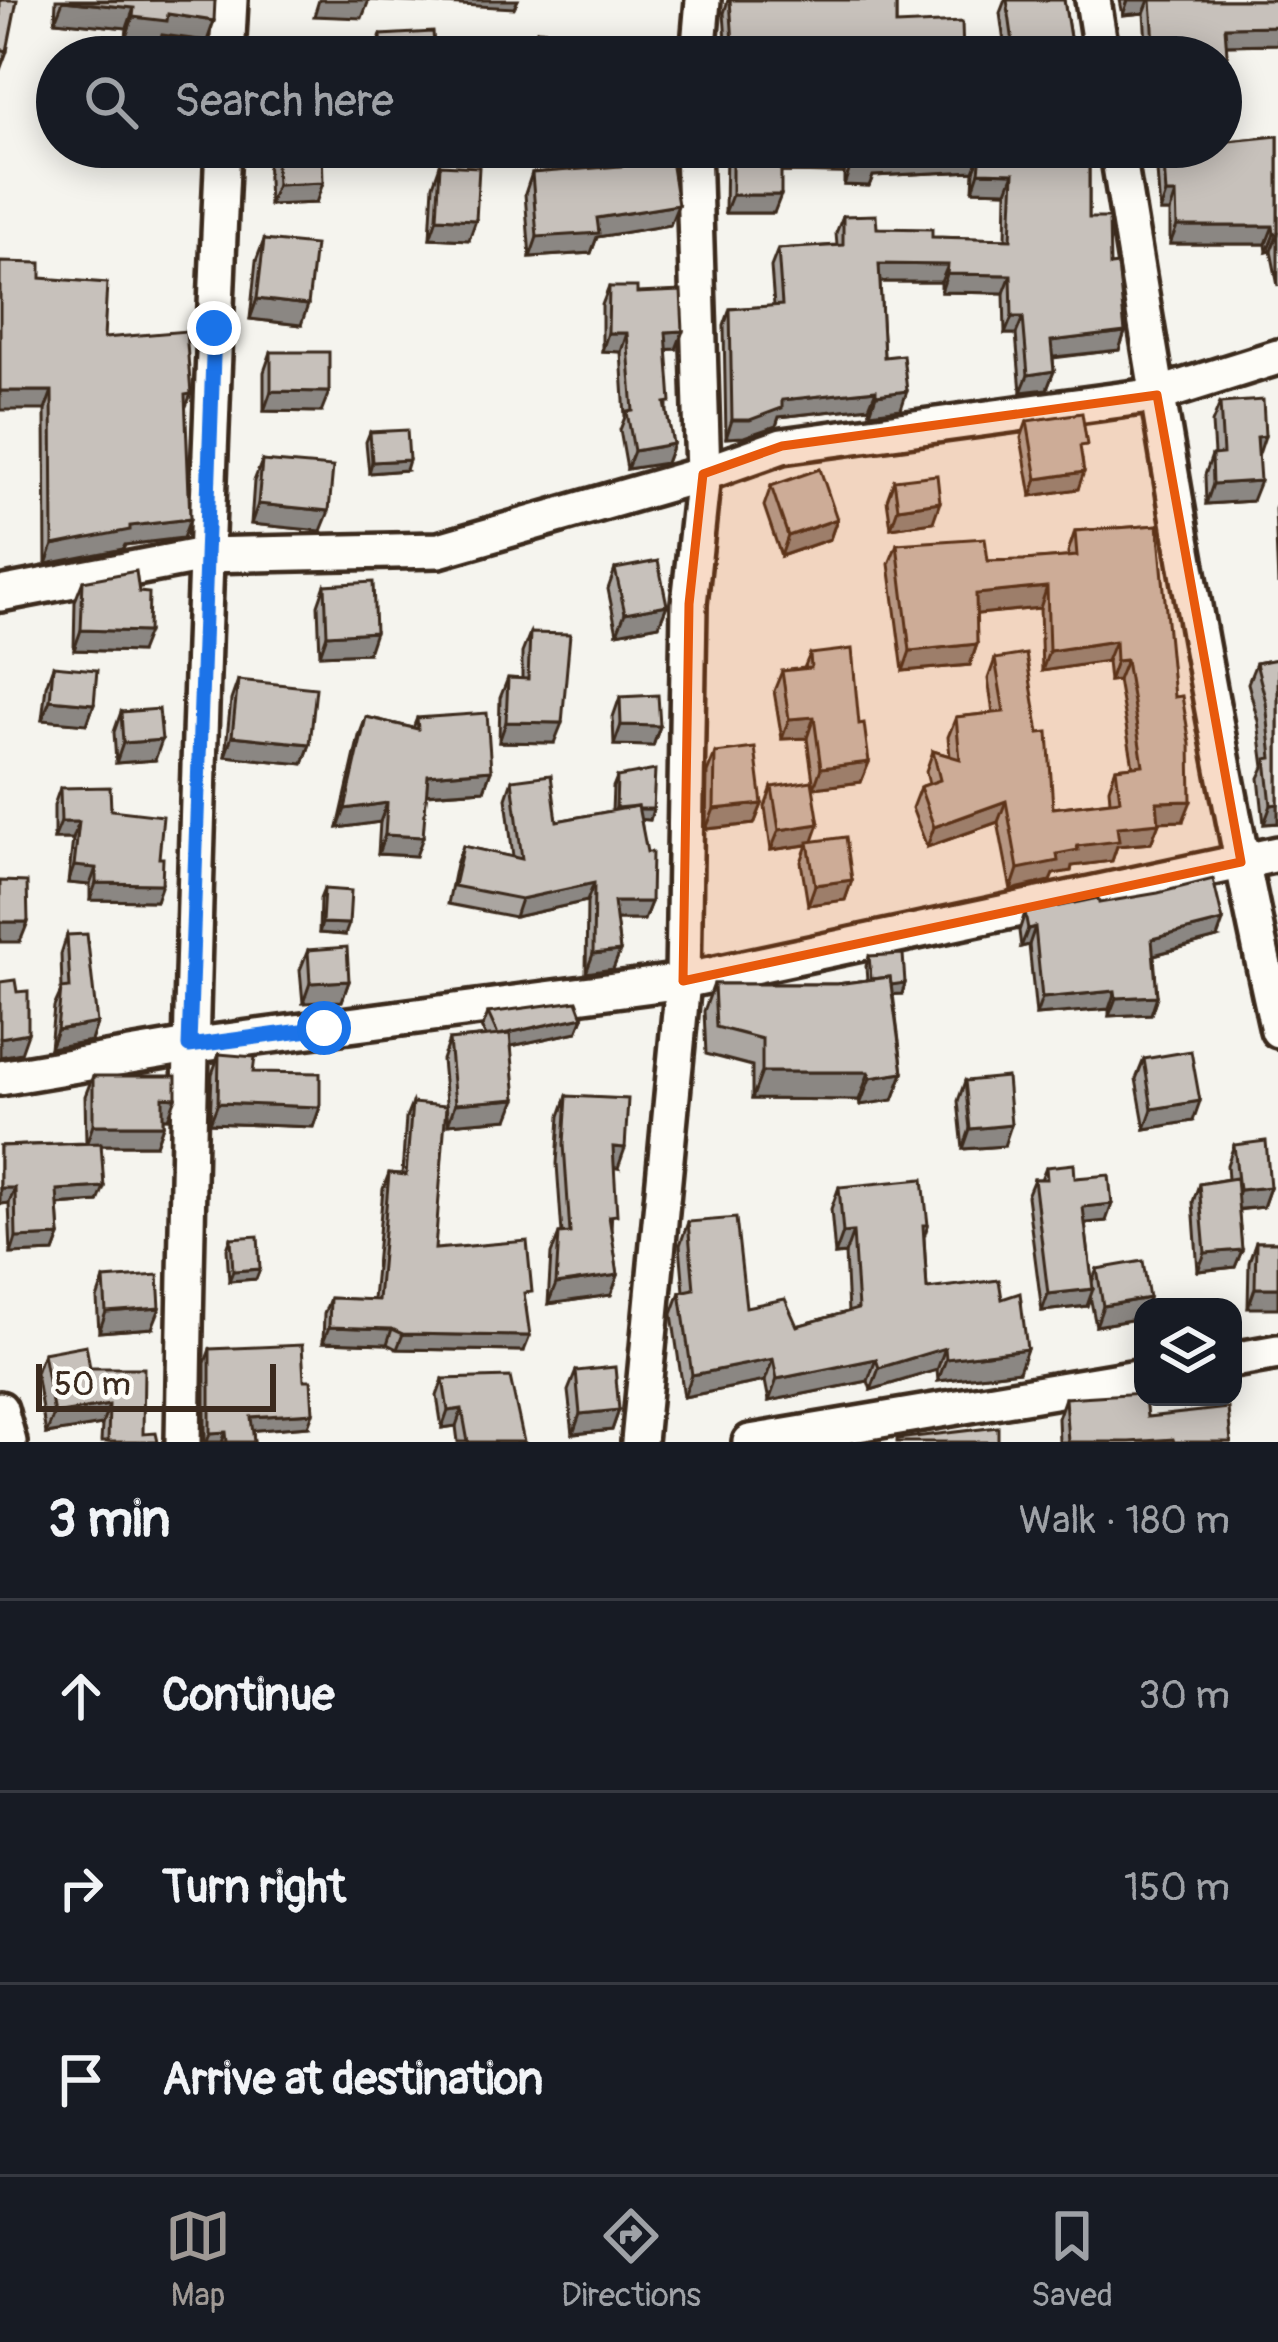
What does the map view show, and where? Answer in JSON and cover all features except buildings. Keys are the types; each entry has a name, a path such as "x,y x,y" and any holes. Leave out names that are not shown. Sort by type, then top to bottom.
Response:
{"street":[{"path":"228,36 230,0"},
{"path":"700,36 703,0"},
{"path":"1093,0 1099,36"},
{"path":"183,1442 204,555 222,168"},
{"path":"639,1442 683,981 689,604 703,475 694,168"},
{"path":"1120,168 1240,862 1278,1030"},
{"path":"0,594 204,555 440,550 703,475 782,446 1157,395 1278,357"},
{"path":"0,1078 189,1046 683,981 1278,854"},
{"path":"1242,1358 1278,1352"},
{"path":"750,1442 1134,1378"},
{"path":"0,1409 9,1442"}],"highlighted area":[{"path":"1157,395 1241,862 683,981 689,604 703,474 782,446"}],"route":[{"path":"214,328 189,1046 324,1028"}]}
